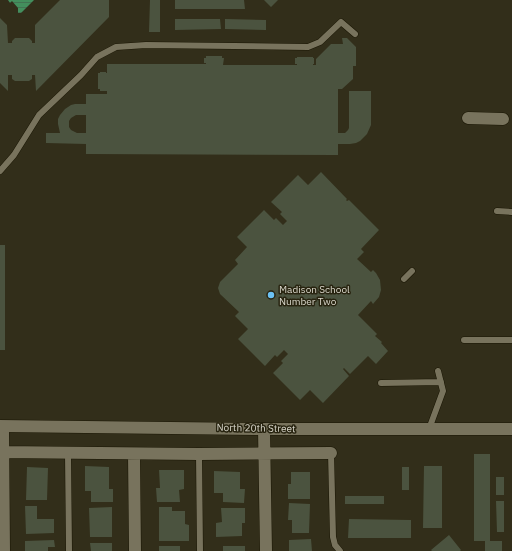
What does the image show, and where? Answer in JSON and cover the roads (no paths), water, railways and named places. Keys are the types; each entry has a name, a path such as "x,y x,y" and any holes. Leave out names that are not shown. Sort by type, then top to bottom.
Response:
{"street":[{"path":"468,118 503,119"},
{"path":"2,426 4,551"},
{"name":"North 20th Street","path":"2,426 264,429 512,429"},
{"path":"264,429 266,551"},
{"path":"2,452 134,454 331,453"},
{"path":"134,454 135,551"}],"lane":[{"path":"0,171 14,155 39,115 81,75 98,56 116,47 146,45 308,46 320,42 341,22 355,34"},
{"path":"497,211 512,212"},
{"path":"404,279 412,270"},
{"path":"464,340 512,340"},
{"path":"429,429 443,391 438,371"},
{"path":"380,383 441,382"},
{"path":"68,453 69,551"},
{"path":"331,453 333,537 335,545 340,551"},
{"path":"199,454 200,551"}],"place":[{"name":"Madison School Number Two","path":"271,295"}]}
